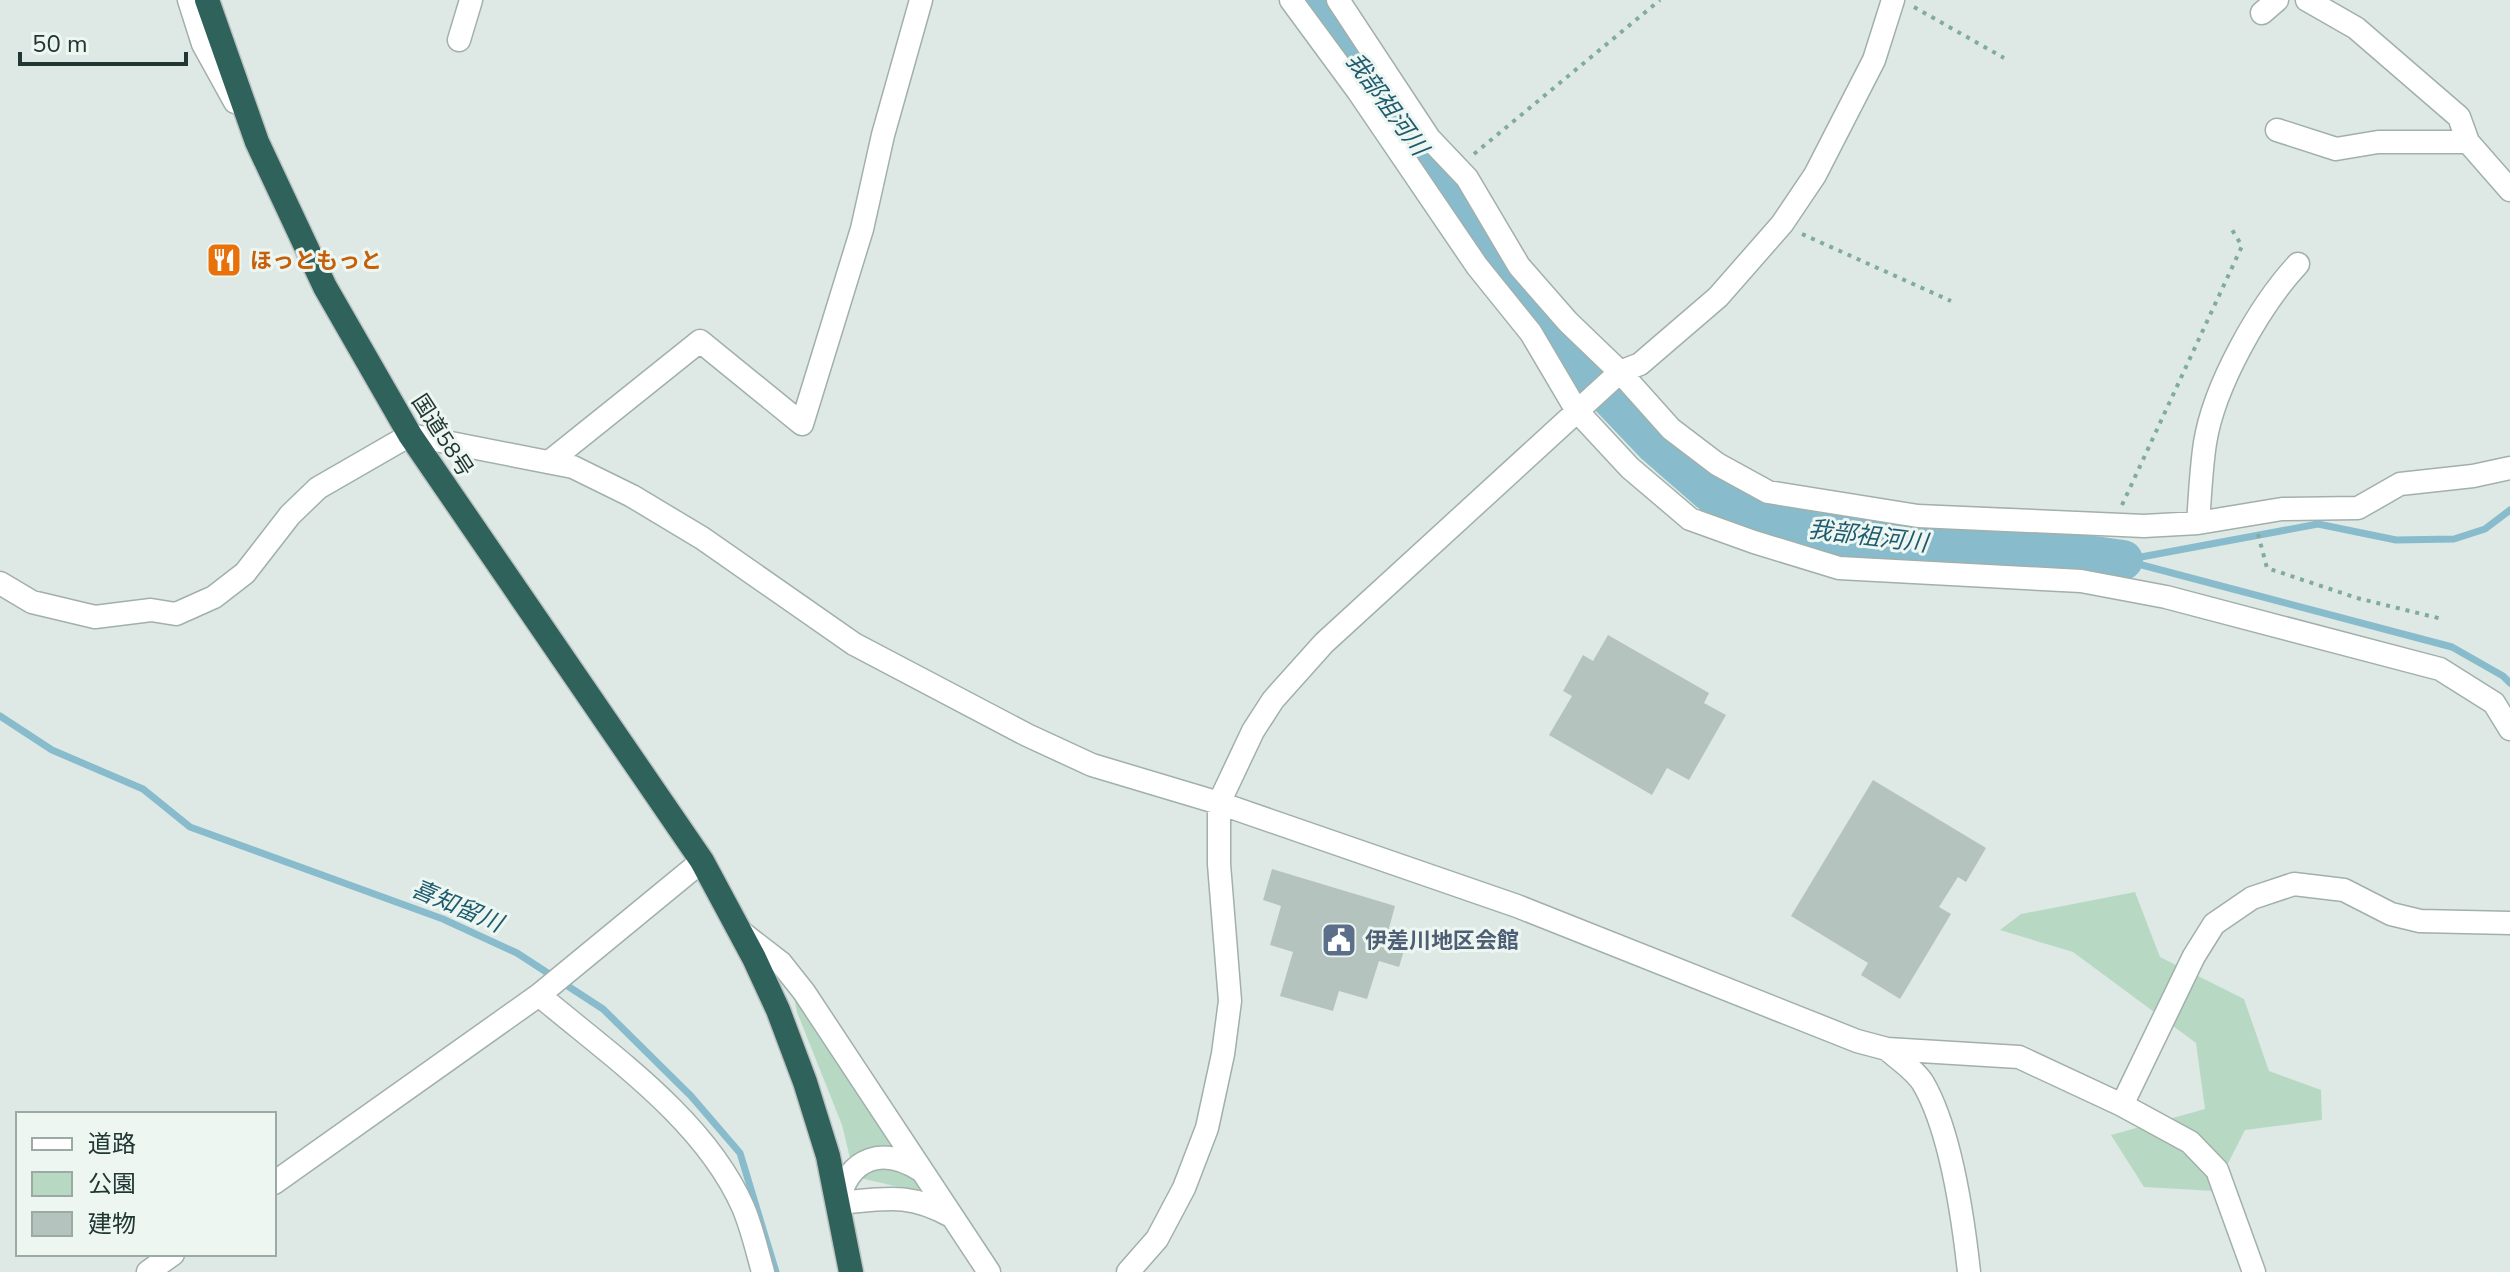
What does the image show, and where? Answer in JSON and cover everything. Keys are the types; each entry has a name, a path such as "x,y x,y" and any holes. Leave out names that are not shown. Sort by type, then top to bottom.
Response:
{"highway":[{"name":"国道58号","path":"207,0 257,142 325,287 410,435 702,861 740,931 778,1010 805,1082 828,1156 851,1272"}],"street":[{"path":"189,0 203,44 257,142"},
{"path":"459,40 471,0"},
{"path":"549,462 700,341 802,424 862,229 883,135 921,0"},
{"path":"1291,0 1358,91 1477,266 1531,333 1582,407 1630,468 1690,519 1839,568 2081,581 2166,597 2440,669 2494,703 2510,729"},
{"path":"1338,0 1429,138 1467,178 1519,266 1617,375 1671,429 1717,464 1768,492 1918,516 2144,526 2198,523 2282,509 2358,508 2400,484 2473,476 2510,468"},
{"path":"2307,0 2356,28 2459,117 2468,142 2510,190"},
{"path":"1128,1272 1157,1239 1184,1188 1207,1128 1223,1054 1230,1001 1219,864 1219,803 1253,731 1273,700 1324,643 1617,375 1640,364 1718,297 1782,224 1815,175 1903,4"},
{"path":"2277,130 2336,149 2378,142 2468,142"},
{"path":"2198,523 2205,441 2229,367 2281,282 2298,264"},
{"path":"0,583 32,602 95,617 151,610 176,614 214,597 245,573 290,515 318,488 410,435 573,467 632,496 702,538 854,644 1027,735 1092,765 1219,803 1517,906 1857,1041 1887,1049 2019,1057 2122,1105 2190,1142 2217,1170 2254,1272"},
{"path":"276,1182 542,992 702,861"},
{"path":"2122,1105 2200,945 2214,924 2252,898 2294,884 2344,890 2391,914 2420,921 2510,923"},
{"path":"740,931 781,963 804,992 989,1272"},
{"path":"542,992 663,1100 701,1140 742,1206 763,1272"},
{"path":"1887,1049 1922,1081 1939,1121 1959,1198 1969,1272"},
{"path":"924,1172 906,1160 893,1157 867,1161 850,1173 838,1203 899,1197 952,1216"},
{"path":"148,1272 170,1256"}],"path":[{"path":"1457,168 1660,0"},
{"path":"1903,4 2004,58"},
{"path":"1782,224 1951,301"},
{"path":"2112,525 2242,246 2231,228"},
{"path":"2262,549 2267,568 2357,598 2442,619"}],"green space":[{"path":"2135,892 2160,957 2244,999 2269,1071 2321,1090 2322,1120 2245,1130 2214,1191 2144,1187 2111,1135 2205,1109 2196,1043 2073,952 2000,930 2021,914"},
{"path":"799,1000 901,1148 874,1146 850,1158 842,1125 797,1012 795,1002"},
{"path":"886,1169 910,1177 929,1194 860,1178"}],"building":[{"path":"1608,635 1709,693 1704,703 1726,715 1689,780 1667,768 1652,795 1549,735 1572,696 1563,691 1583,655 1593,661"},
{"path":"1873,780 1986,848 1966,882 1958,877 1939,907 1951,914 1900,999 1861,975 1868,963 1791,916"},
{"name":"伊差川地区会館","path":"1272,869 1395,906 1389,928 1409,934 1399,967 1379,961 1367,999 1339,991 1333,1011 1280,996 1293,952 1270,945 1281,906 1263,900"}],"waterway":[{"name":"我部祖河川","path":"1313,0 1525,297 1594,380 1655,444 1710,492 1753,512 1809,531 1862,539 2123,560"},
{"name":"我部祖河川","path":"2125,560 2318,524 2396,540 2454,539 2485,529 2510,510"},
{"path":"2123,560 2452,647 2510,683"},
{"name":"喜知留川","path":"0,716 52,750 143,789 190,827 443,919 517,953 603,1009 691,1096 740,1153 776,1272"}],"place":[{"name":"ほっともっと","path":"224,260"},
{"name":"伊差川地区会館","path":"1339,940"}]}
